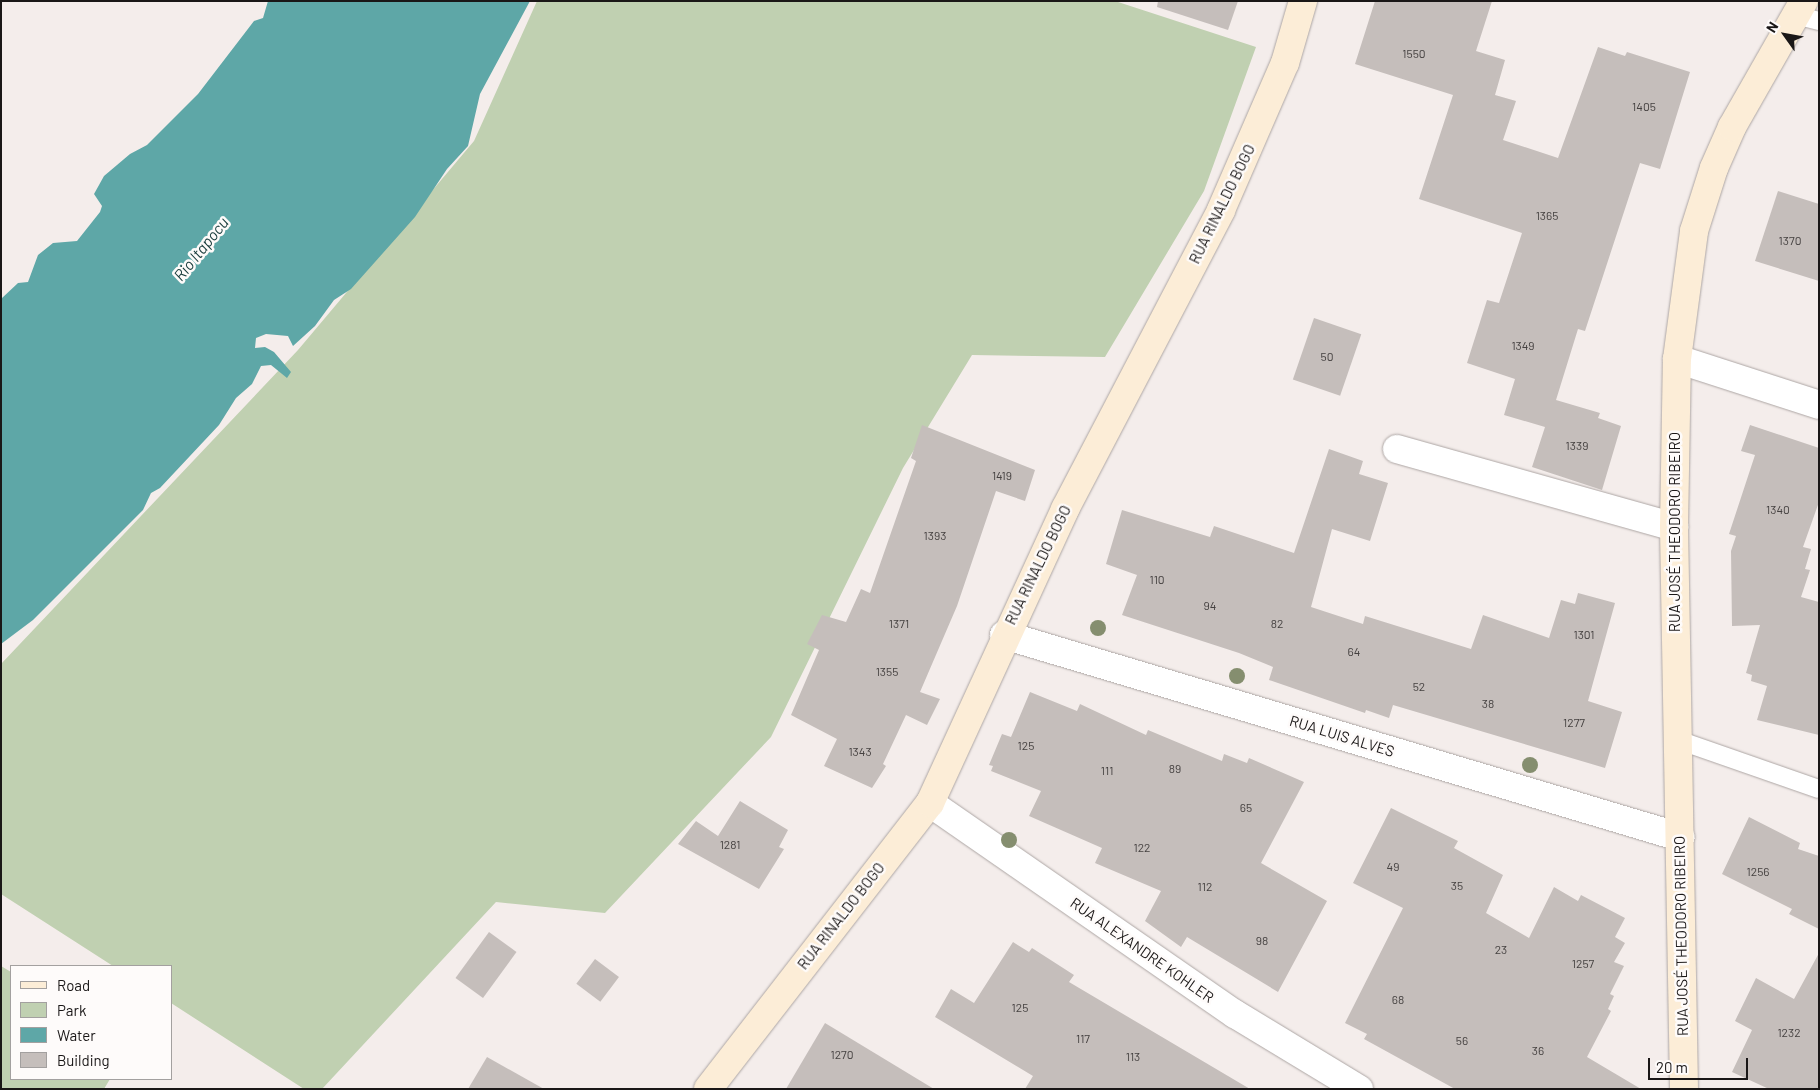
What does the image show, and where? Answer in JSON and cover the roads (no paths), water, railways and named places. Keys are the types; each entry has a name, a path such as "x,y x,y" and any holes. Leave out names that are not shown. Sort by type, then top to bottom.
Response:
{"main road":[{"name":"RUA RINALDO BOGO","path":"708,1089 930,803 1004,635 1065,509 1222,210 1285,63 1303,1"},
{"name":"RUA JOSÉ THEODORO RIBEIRO","path":"1684,1089 1674,527 1677,359 1694,231 1714,168 1732,127 1806,13"}],"street":[{"path":"1677,359 1819,405"},
{"path":"1397,449 1674,527"},
{"name":"RUA LUIS ALVES","path":"1004,635 1680,837"},
{"name":"RUA ALEXANDRE KOHLER","path":"930,803 1235,1014 1359,1089"}],"lane":[{"path":"1678,740 1819,789"}],"water":[{"name":"Rio Itapocu","path":"268,1 530,1 480,94 468,146 447,169 415,217 351,289 334,300 315,326 293,346 288,336 266,334 256,338 255,348 265,347 274,352 291,372 287,378 271,365 261,366 252,384 236,398 219,425 160,488 151,493 143,510 33,620 1,644 1,299 18,283 28,282 38,255 53,243 77,241 100,212 102,206 94,194 104,176 130,154 147,145 198,94 254,21 263,18"}]}
